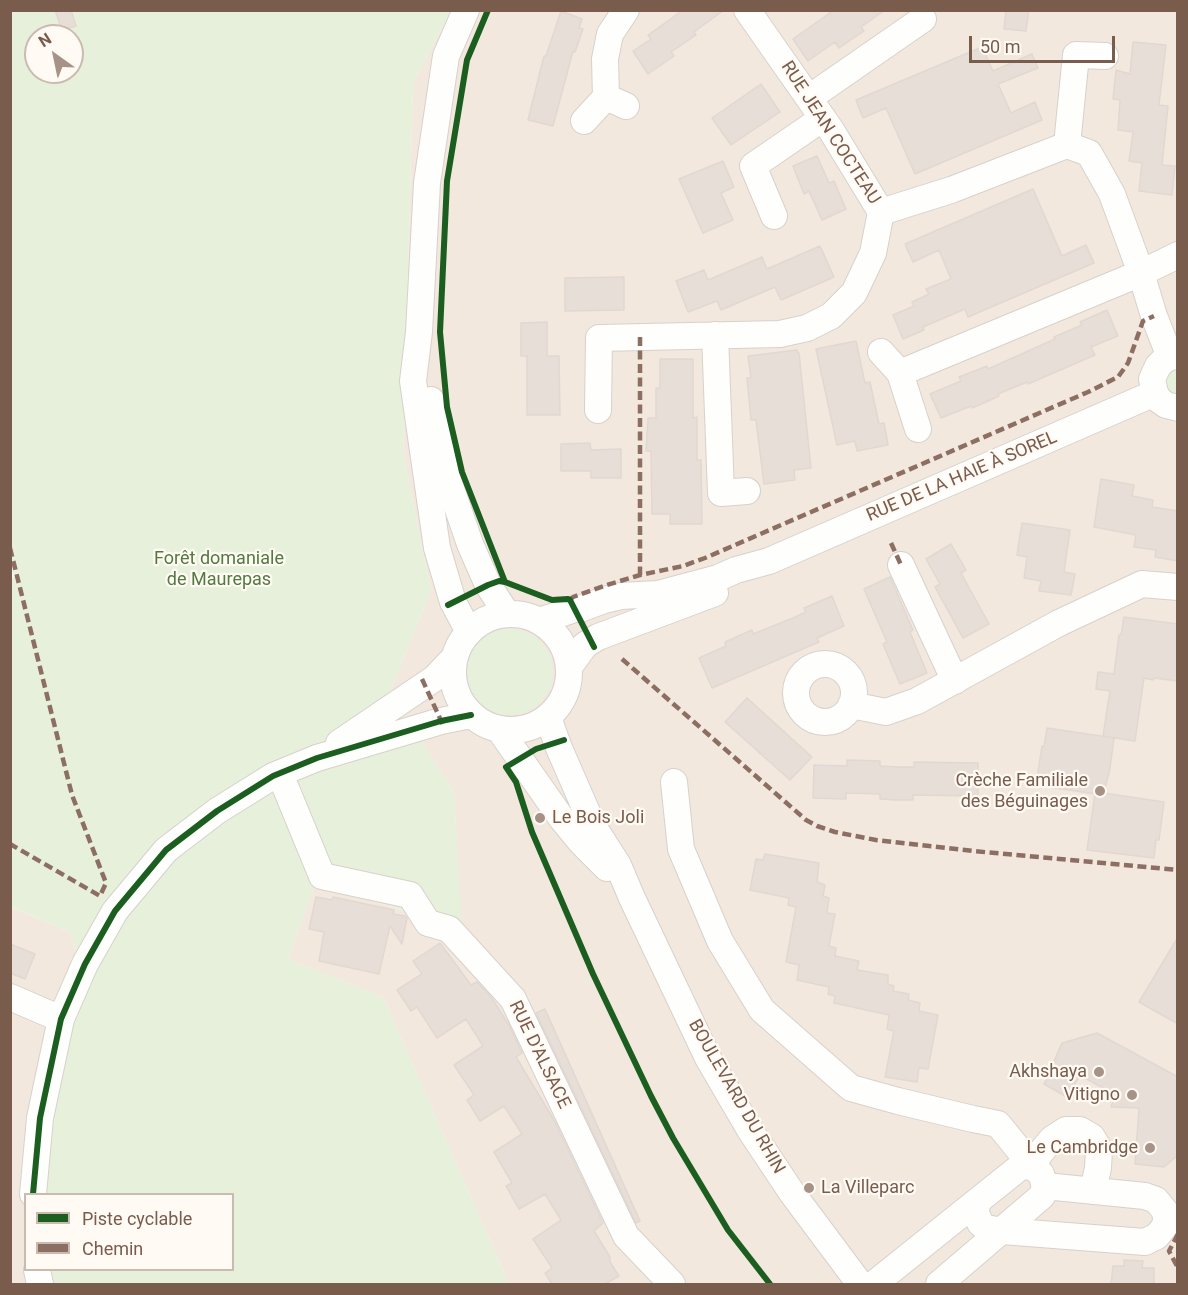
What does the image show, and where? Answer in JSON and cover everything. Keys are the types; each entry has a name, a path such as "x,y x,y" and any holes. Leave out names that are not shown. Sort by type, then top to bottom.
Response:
{"street":[{"path":"466,10 446,56 432,148 427,183 413,381 437,548 453,602 469,632"},
{"path":"584,121 616,101 605,59 610,34 626,10"},
{"name":"RUE JEAN COCTEAU","path":"747,10 816,108 881,212 951,190 1067,145"},
{"path":"774,216 753,166 816,108 923,19"},
{"path":"1105,56 1076,55 1067,145 1089,153 1112,194 1154,316 1174,356 1163,360 1154,372 1152,379 1155,393 1166,405 1178,408"},
{"path":"598,411 599,338 780,334 807,328 831,316 854,293 873,253 881,212"},
{"path":"900,373 1141,273 1178,255"},
{"path":"418,332 446,474 470,544 488,585 507,614"},
{"path":"714,335 721,493 747,491"},
{"path":"881,352 900,373 918,429"},
{"name":"RUE DE LA HAIE À SOREL","path":"538,621 621,596 658,594 769,561 1155,393"},
{"name":"RUE DE LA HAIE À SOREL","path":"568,667 585,645 598,637 740,582 769,561"},
{"path":"901,565 955,681"},
{"path":"851,705 886,712 917,701 1059,623 1142,584 1178,587"},
{"path":"523,615 538,621 560,640 566,653 568,680 565,693 558,706 549,716 534,725 517,729 500,729 471,715 461,703 455,689 454,658 460,644 480,622 493,616 523,615"},
{"path":"317,758 435,678 454,658"},
{"path":"33,1193 40,1118 61,1019 85,964 115,912 166,850 217,811 280,774 317,758 441,721 471,715"},
{"name":"BOULEVARD DU RHIN","path":"549,716 559,748 593,826 618,865 708,1058 750,1130 792,1193 860,1284"},
{"name":"BOULEVARD DU RHIN","path":"500,729 562,819 632,898"},
{"name":"RUE D'ALSACE","path":"280,774 322,876 410,895 428,923 448,929 513,999 626,1236 672,1284"},
{"path":"674,782 681,849 720,941 762,1010 851,1088 998,1124 1038,1176"},
{"path":"10,997 61,1019"},
{"path":"939,1284 1042,1196 1038,1176 1041,1152 1052,1139 1066,1130 1080,1130 1092,1137 1099,1149 1093,1191"},
{"path":"874,1284 1020,1167 1038,1176 1093,1191 1144,1196 1156,1200 1172,1219 1157,1236 1145,1242 1002,1231 986,1228 980,1223 976,1213 977,1202"}],"shaded area":[{"path":"451,11 1177,11 1177,1284 509,1284 383,997 288,959 316,881 461,931 454,792 390,692 431,590 403,453 413,83"},
{"path":"10,907 70,932 80,967 42,1193 24,1193 24,1271 48,1284 11,1284"}],"green space":[{"name":"Forêt domaniale de Maurepas","path":"11,11 451,11 413,83 403,453 431,590 390,692 454,792 462,931 316,881 288,959 383,997 509,1284 48,1284 45,1271 234,1271 234,1193 42,1193 80,967 70,932 11,907 10,580 15,576 11,570"},
{"path":"1177,367 1177,397 1168,393 1164,379 1165,375"},
{"path":"510,629 534,636 546,648 553,672 546,696 534,708 510,715 486,708 474,696 467,672 474,648 486,636"}],"building":[{"path":"55,10 71,10 75,24 60,24"},
{"path":"683,10 724,10 694,32 696,35 671,52 674,56 648,74 633,51 651,39 648,35"},
{"path":"834,10 885,10 861,27 864,31 839,48 835,42 808,61 793,39"},
{"path":"1006,10 1029,10 1026,31 1004,29"},
{"path":"561,11 582,19 579,28 583,29 575,52 573,51 553,126 528,120 544,56 546,56"},
{"path":"1133,42 1166,45 1159,105 1168,106 1162,165 1175,166 1172,195 1139,191 1142,163 1129,161 1133,132 1118,130 1120,100 1113,99 1116,70 1130,74"},
{"path":"982,47 993,71 1032,54 1038,68 998,84 1011,113 1035,102 1042,120 915,174 886,108 863,118 856,100"},
{"path":"761,84 780,112 731,145 712,118"},
{"path":"817,156 829,183 834,181 846,209 822,220 809,191 804,194 793,166"},
{"path":"723,161 734,187 721,193 733,220 703,233 679,179"},
{"path":"1033,189 1062,256 1086,245 1094,263 968,317 965,309 923,327 924,330 903,339 893,315 914,306 912,302 929,294 926,289 951,279 939,250 913,262 905,244"},
{"path":"820,246 834,277 781,300 775,287 721,310 717,301 688,312 676,281 704,270 708,280 762,257 767,269"},
{"path":"624,277 624,310 565,311 565,278"},
{"path":"1107,310 1118,336 1091,347 1095,355 1028,384 1027,382 998,394 999,396 972,408 971,406 941,418 930,394 961,381 959,377 987,366 988,369 1055,339 1054,337 1082,325 1080,322"},
{"path":"547,322 547,356 559,356 560,415 527,415 527,356 521,356 521,323"},
{"path":"856,341 865,383 870,382 879,424 884,423 888,445 857,451 855,441 837,445 816,349"},
{"path":"797,350 811,468 794,470 795,480 764,484 756,420 751,420 747,378 751,378 748,356"},
{"path":"660,359 693,359 693,418 697,417 697,460 701,460 702,524 670,524 670,514 652,514 651,451 646,451 648,418 656,418 656,388 660,388"},
{"path":"590,443 591,450 621,449 621,478 591,478 591,471 561,471 561,444"},
{"path":"1101,479 1134,485 1132,496 1153,500 1152,507 1178,511 1178,561 1155,557 1156,550 1134,547 1136,535 1094,527"},
{"path":"1022,523 1070,530 1064,572 1075,574 1071,595 1039,591 1041,581 1024,578 1027,557 1017,555"},
{"path":"951,544 966,570 961,573 989,624 963,638 935,587 940,584 926,559"},
{"path":"890,577 913,630 910,632 927,673 900,684 883,644 887,642 864,589"},
{"path":"832,596 844,626 817,638 819,642 712,688 699,658 726,646 725,642 752,630 753,634 806,612 804,608"},
{"path":"1124,617 1178,624 1178,681 1144,678 1135,741 1103,736 1110,691 1096,689 1098,672 1114,674 1119,635 1121,635"},
{"path":"747,698 812,757 790,780 725,722"},
{"path":"1047,728 1114,738 1104,793 1164,802 1154,858 1087,850 1095,794 1036,785"},
{"path":"847,760 880,761 880,766 897,767 914,767 914,762 978,763 978,796 913,795 913,800 896,800 880,799 880,794 846,793 846,799 813,798 814,765 847,766"},
{"path":"765,854 819,863 817,882 825,885 823,896 829,898 827,913 835,914 829,946 836,948 835,956 859,961 857,970 888,975 888,984 894,986 893,991 909,994 908,1000 920,1003 919,1011 938,1015 928,1069 919,1068 917,1082 885,1077 894,1031 887,1029 889,1015 834,1003 835,996 828,994 829,987 797,980 799,965 786,962 796,907 788,905 789,898 750,890 756,859 763,860"},
{"path":"316,897 332,900 333,897 394,910 393,914 407,918 402,944 390,926 379,974 319,961 324,932 309,929"},
{"path":"1178,937 1178,1024 1139,1002"},
{"path":"440,943 471,985 477,982 491,997 509,1025 522,1053 516,1057 554,1120 603,1223 594,1231 619,1276 605,1284 552,1284 545,1273 552,1268 533,1239 561,1220 545,1194 519,1209 506,1186 512,1183 494,1152 522,1134 504,1106 480,1121 467,1100 474,1095 454,1065 483,1046 466,1019 437,1038 417,1007 411,1011 397,990 422,974 413,961"},
{"path":"10,944 35,954 25,979 10,973"},
{"path":"545,1009 640,1221 636,1223 536,1013"},
{"path":"1097,1033 1178,1077 1178,1155 1164,1167 1135,1164 1139,1108 1111,1107 1115,1095 1080,1075 1067,1097 1044,1084 1062,1043"},
{"path":"1124,1260 1143,1261 1142,1268 1154,1268 1154,1284 1111,1284 1113,1266 1124,1266"}],"marked path":[{"path":"570,600 607,585 683,566 705,558 1088,392 1118,377 1128,363 1143,321 1154,316"},
{"path":"640,337 640,575"},
{"path":"891,543 901,565"},
{"path":"10,548 72,795 106,883 100,896 10,844"},
{"path":"622,659 806,820 817,826 876,840 1178,870"},
{"path":"422,679 443,725"},
{"path":"1178,1234 1169,1251 1178,1268"}],"cycle path":[{"path":"488,10 467,60 447,181 440,332 447,407 462,472 505,582"},
{"path":"448,605 499,581 552,600 568,599 594,647"},
{"path":"33,1193 40,1118 61,1019 85,964 115,911 166,850 217,811 273,776 317,758 441,721 471,715"},
{"path":"564,740 536,749 506,767 516,782 532,832 593,974 651,1096 673,1138 728,1230 770,1284"}],"place":[{"name":"Crèche Familiale des Béguinages","path":"1100,791"},
{"name":"Le Bois Joli","path":"540,818"},
{"name":"Akhshaya","path":"1099,1072"},
{"name":"Vitigno","path":"1132,1095"},
{"name":"Le Cambridge","path":"1150,1148"},
{"name":"La Villeparc","path":"809,1188"}]}
